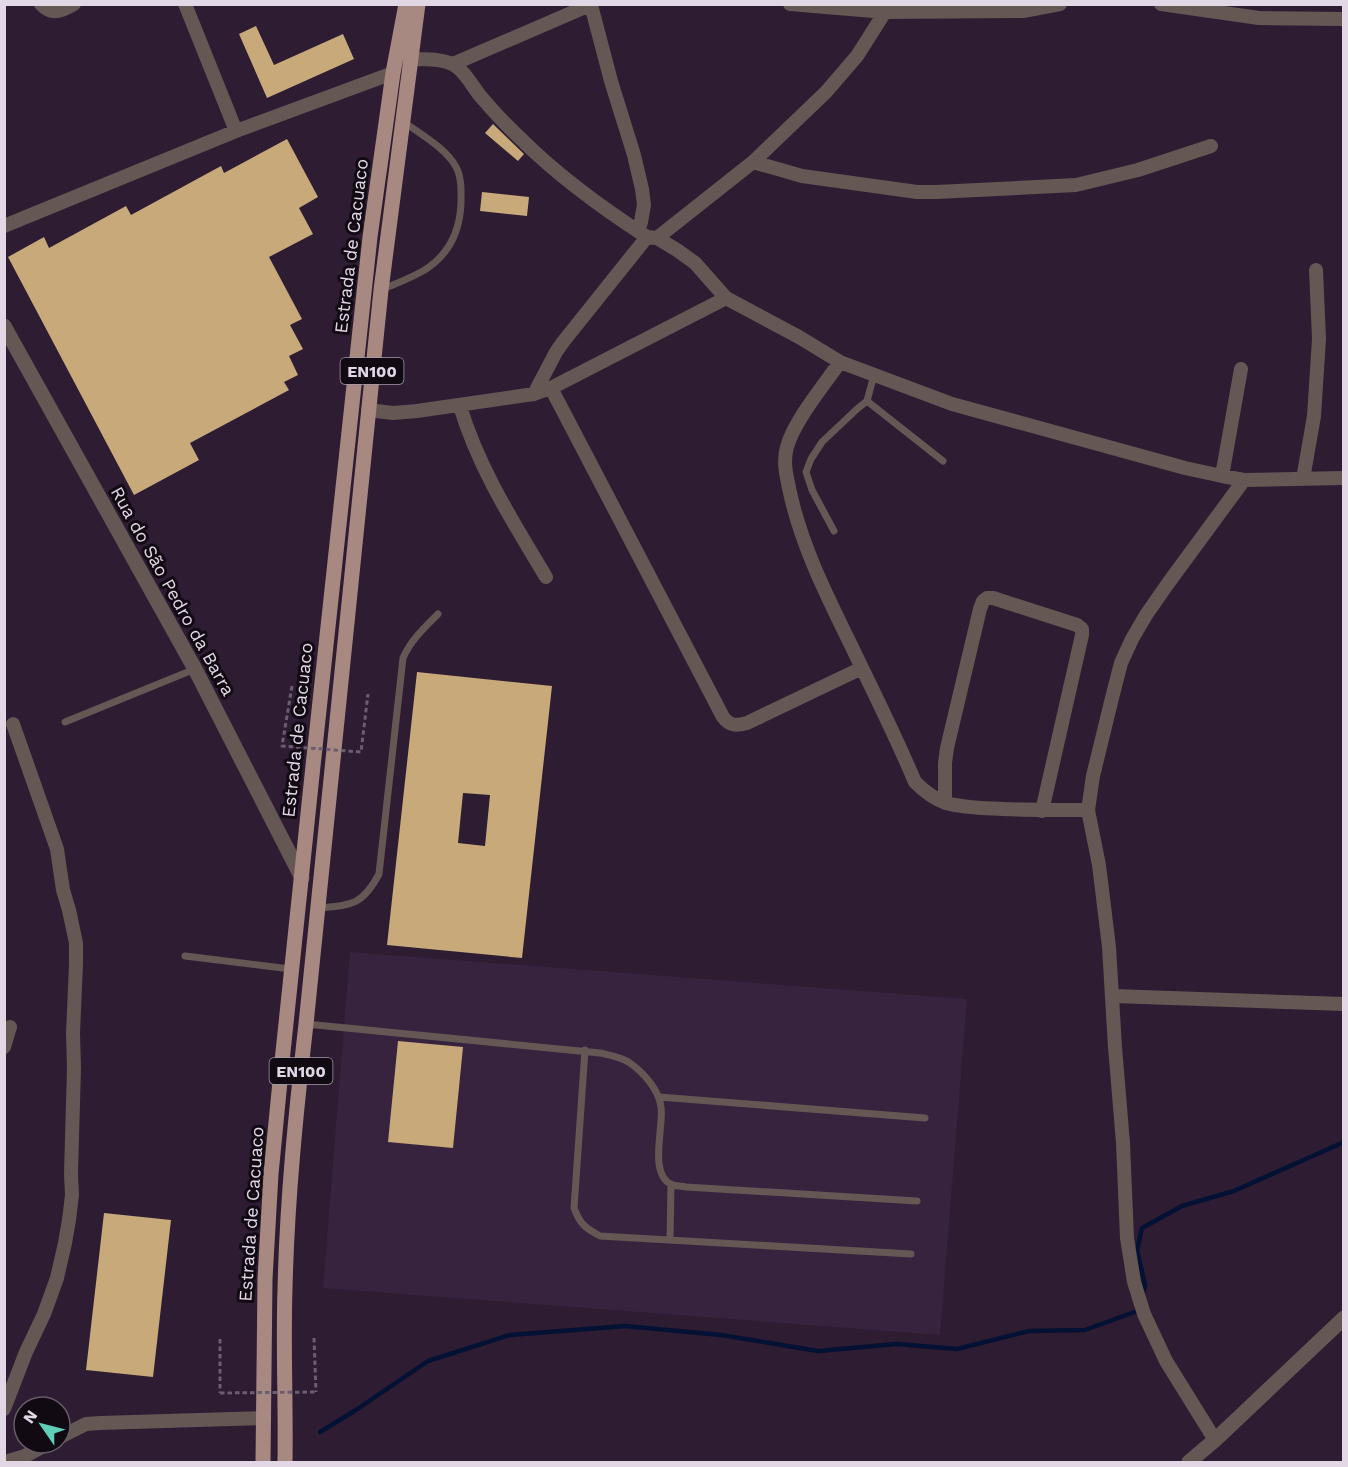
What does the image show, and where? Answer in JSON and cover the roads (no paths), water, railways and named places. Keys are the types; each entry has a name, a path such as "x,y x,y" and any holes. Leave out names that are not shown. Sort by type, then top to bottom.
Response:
{"main road":[{"name":"Estrada de Cacuaco","path":"263,1462 265,1279 271,1174 291,969 370,237 393,73 406,4"},
{"name":"Estrada de Cacuaco","path":"285,1462 285,1290 296,1113 381,290 418,4"}],"street":[{"path":"41,4 52,12 61,11 74,4"},
{"path":"185,4 236,131"},
{"path":"790,4 885,12 1023,11 1060,4"},
{"path":"1161,4 1259,18 1344,19"},
{"path":"453,64 592,5 611,81 634,155 644,205 641,222 647,235"},
{"path":"534,394 563,342 647,235 753,162 834,83 857,56 885,12"},
{"path":"411,59 453,64 514,132 544,161 585,194 695,263 726,298 840,362 952,404 1185,468 1244,480 1344,478"},
{"path":"4,226 236,131 393,73"},
{"path":"753,162 802,176 917,192 936,192 1076,185 1138,170 1211,146"},
{"path":"1303,479 1314,416 1319,339 1316,270"},
{"path":"368,410 393,413 460,406 534,394 726,298"},
{"name":"Rua do São Pedro da Barra","path":"4,326 195,669 302,878"},
{"path":"840,362 793,432 786,448 784,468 795,515 806,546 915,782 927,793 960,806 1042,811 1088,810"},
{"path":"1222,476 1241,369"},
{"path":"551,387 727,722 733,726 747,723 862,668"},
{"path":"460,406 478,458 546,577"},
{"path":"1215,1440 1167,1361 1144,1314 1134,1282 1126,1238 1123,1143 1109,947 1099,865 1088,810 1093,776 1121,663 1132,639 1169,582 1244,480"},
{"path":"945,802 945,763 953,720 980,609 987,597 1077,625 1082,629 1042,811"},
{"path":"4,1410 57,1278 69,1220 72,1195 73,1033 76,964 76,943 63,890 57,849 13,724"},
{"path":"1113,996 1344,1004"},
{"path":"4,1047 10,1027"},
{"path":"1189,1462 1344,1318"},
{"path":"72,1431 86,1425 100,1423 264,1418"},
{"path":"5,1462 27,1455"}],"lane":[{"path":"381,290 429,267 454,239 458,227 460,182 457,168 447,154 403,121"},
{"path":"834,531 812,490 806,472 822,442 867,401 874,375"},
{"path":"867,401 944,460"},
{"path":"318,908 350,905 365,895 379,874 403,658 415,637 438,614"},
{"path":"64,722 195,669"},
{"path":"185,956 291,969"},
{"path":"306,1024 585,1050 628,1061 646,1078 658,1096 661,1108 658,1161 662,1176 671,1184 686,1187 917,1202"},
{"path":"585,1050 574,1208 579,1221 586,1229 600,1236 911,1254"},
{"path":"658,1096 925,1118"},
{"path":"670,1240 671,1184"}],"waterway":[{"path":"1143,1294 1145,1285 1137,1251 1142,1228 1182,1206 1234,1191 1344,1142"},
{"path":"320,1432 428,1361 510,1335 625,1326 721,1335 818,1351 897,1344 957,1349 1029,1331 1085,1330 1141,1308"}]}
